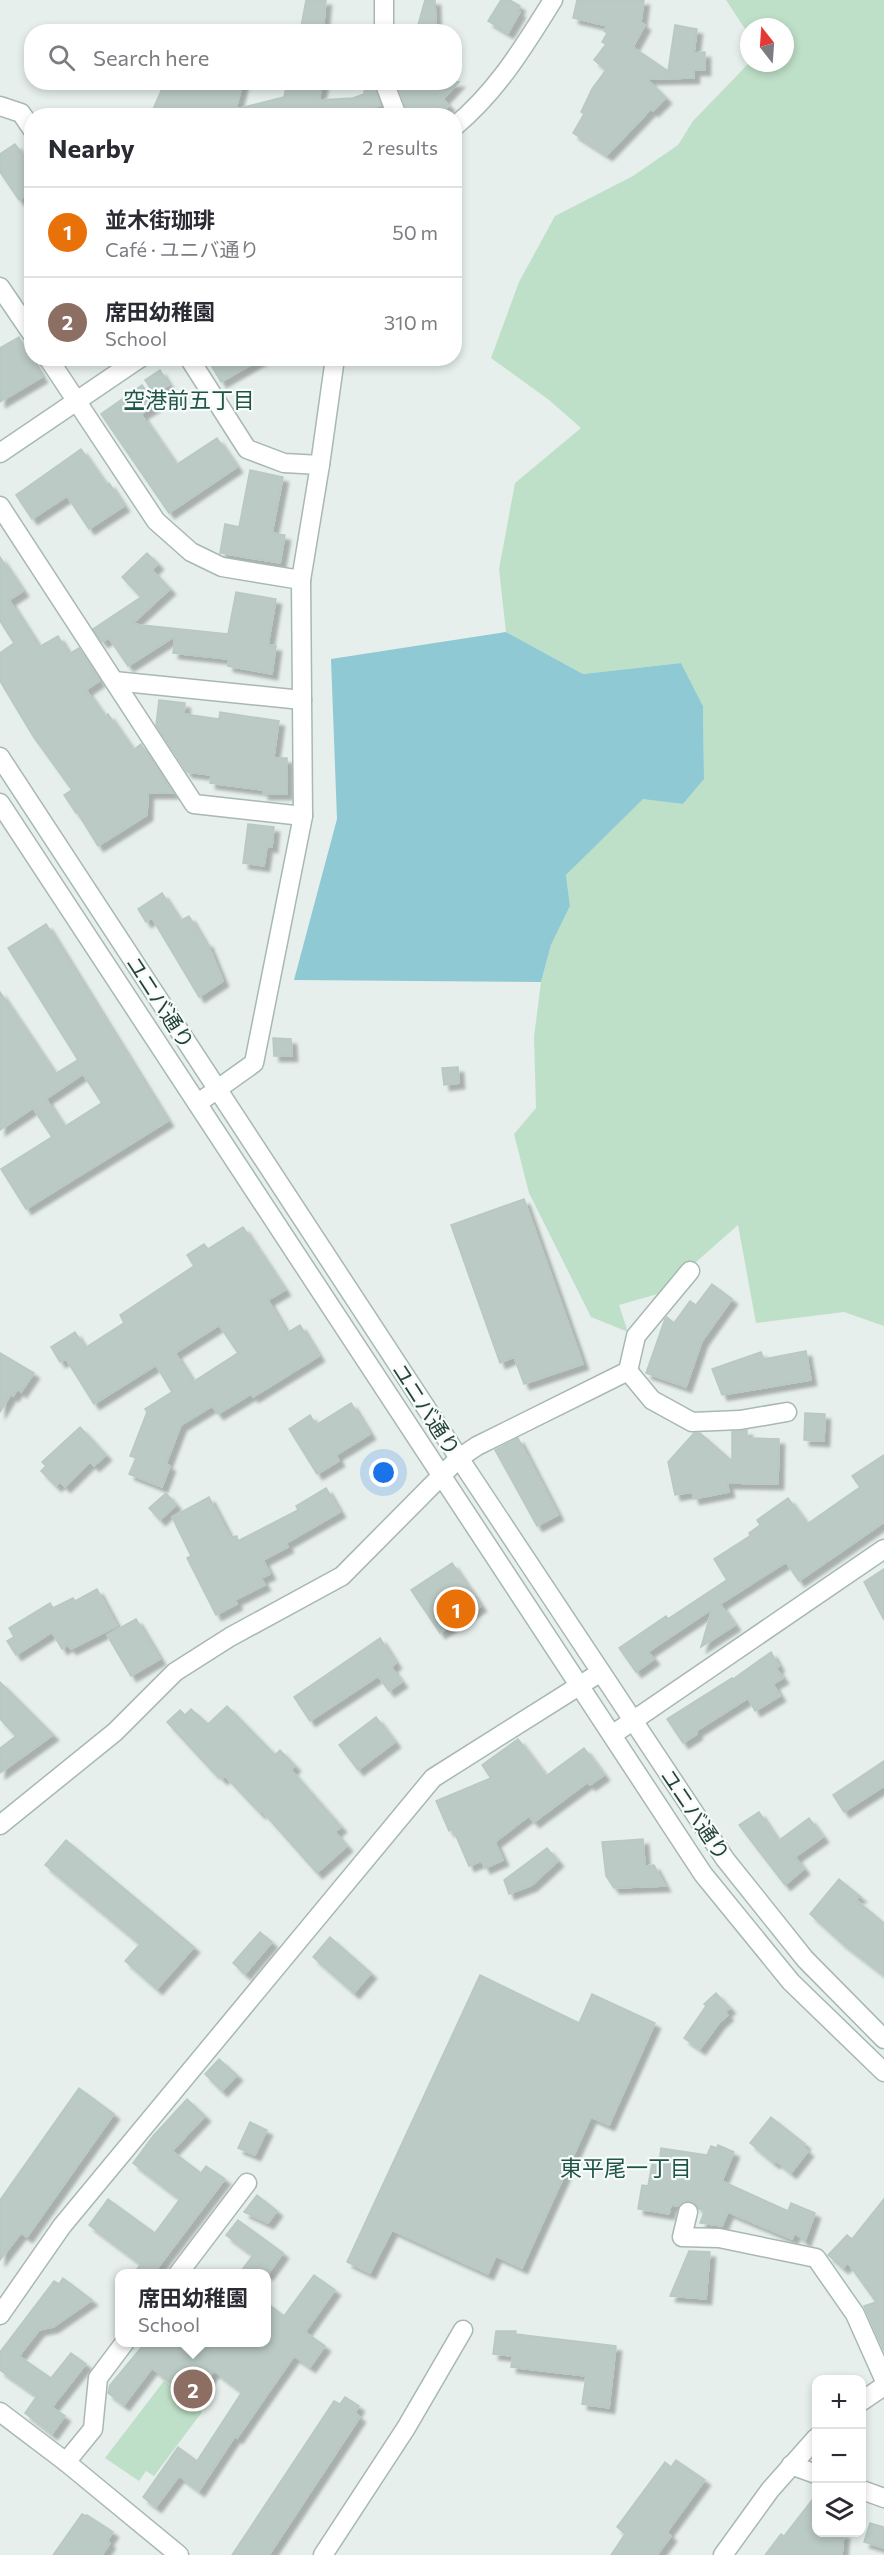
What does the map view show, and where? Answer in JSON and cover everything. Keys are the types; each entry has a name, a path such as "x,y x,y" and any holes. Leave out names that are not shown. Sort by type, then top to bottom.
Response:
{"street":[{"path":"384,0 384,24"},
{"path":"462,120 507,72 553,0"},
{"path":"387,90 394,108"},
{"path":"0,106 21,113 24,117"},
{"path":"0,287 24,322"},
{"path":"53,366 156,521 191,552 222,567 301,580"},
{"path":"0,453 128,366"},
{"path":"194,366 248,449 284,463 320,465"},
{"path":"198,1103 254,1063 303,816 301,580 320,465 333,366"},
{"path":"0,506 194,804 303,816"},
{"path":"114,681 302,700"},
{"name":"ユニバ通り","path":"0,757 459,1458 725,1859 804,1959 884,2038"},
{"name":"ユニバ通り","path":"0,803 703,1874 791,1982 884,2072"},
{"path":"628,1371 636,1336 690,1271"},
{"path":"0,1825 115,1732 175,1672 230,1637 342,1576 459,1458 477,1446 628,1371"},
{"path":"628,1371 652,1400 692,1422 740,1420 787,1412"},
{"path":"612,1735 884,1549"},
{"path":"0,2315 62,2226 433,1778 601,1672"},
{"path":"182,2269 247,2183"},
{"path":"688,2212 682,2237 719,2238 816,2258 855,2314 884,2379"},
{"path":"324,2555 406,2428 463,2330"},
{"path":"66,2462 93,2429 98,2378 122,2347"},
{"path":"866,2398 884,2386"},
{"path":"0,2412 66,2462 179,2555"},
{"path":"723,2555 790,2465 812,2442"},
{"path":"790,2465 812,2473"},
{"path":"866,2492 884,2498"}],"green space":[{"path":"726,0 884,0 884,1326 844,1312 756,1323 738,1225 661,1293 619,1305 628,1332 591,1317 529,1193 514,1134 536,1108 534,1037 541,982 551,945 570,906 566,875 643,798 683,804 704,779 703,706 681,663 583,674 506,632 499,569 515,483 581,428 549,400 491,358 519,282 555,216 633,176 678,145 693,121 740,72 794,72 794,18 740,18 740,21"},
{"path":"164,2381 202,2412 154,2476 146,2471 139,2481 105,2458"}],"water":[{"path":"506,632 583,674 681,663 703,706 704,779 683,804 643,799 566,875 570,906 551,945 541,982 294,980 337,819 331,659"}],"building":[{"path":"306,0 326,0 324,24 302,24"},
{"path":"425,0 435,0 436,24 418,24"},
{"path":"501,0 510,0 520,6 517,10 520,12 508,33 488,21"},
{"path":"577,0 644,0 641,22 645,25 633,47 668,71 675,25 697,29 694,53 705,52 705,70 694,70 694,78 647,79 666,98 653,111 651,109 607,155 573,133 584,114 581,112 592,89 606,70 594,60 606,44 602,42 607,33 604,31 607,26 573,18"},
{"path":"161,90 241,90 236,108 154,108"},
{"path":"285,90 321,90 319,100 353,98 364,94 364,90 376,90 381,105 373,108 240,108 284,97"},
{"path":"399,90 451,90 443,99 449,106 447,108 406,108"},
{"path":"15,144 24,154 24,197 19,200 0,172 0,154"},
{"path":"19,337 24,346 24,366 36,366 42,377 0,402 0,348"},
{"path":"212,366 249,366 221,382"},
{"path":"160,370 169,385 154,394 145,380"},
{"path":"142,385 156,405 141,414 176,465 217,438 237,467 169,513 101,414"},
{"path":"81,449 106,485 109,483 124,506 89,529 67,496 32,519 16,495"},
{"path":"250,470 283,477 272,533 285,535 280,563 220,553 225,524 239,527"},
{"path":"147,553 158,564 152,570 170,589 132,624 228,634 236,592 276,599 268,645 276,646 272,674 228,666 228,659 173,653 175,636 128,666 109,638 102,642 93,629 141,597 122,577"},
{"path":"0,557 23,591 9,600 39,647 58,636 69,654 79,648 99,681 86,690 105,717 108,714 133,750 141,744 173,793 148,793 147,815 98,846 64,795 72,790 33,736 0,681 0,653 14,643 0,621"},
{"path":"159,700 185,703 184,714 219,719 220,712 279,721 274,756 275,758 287,758 287,794 263,794 263,790 210,783 211,775 187,772 156,725"},
{"path":"248,824 274,827 272,847 267,846 264,866 243,863"},
{"path":"162,893 180,921 189,916 205,943 207,942 223,981 199,997 152,918 146,922 138,909"},
{"path":"46,924 168,1121 26,1209 1,1169 52,1137 33,1108 0,1130 0,992 55,1074 78,1060 8,948","holes":["83,1074 102,1103 64,1127 46,1099"]},
{"path":"273,1038 291,1039 292,1056 274,1056"},
{"path":"458,1067 459,1083 444,1085 442,1068"},
{"path":"524,1199 583,1364 524,1384 514,1357 500,1363 451,1225"},
{"path":"243,1227 285,1290 268,1300 287,1333 300,1325 319,1356 253,1397 251,1394 218,1414 212,1406 181,1425 166,1464 170,1466 162,1487 129,1474 136,1458 130,1456 147,1412 145,1409 172,1392 156,1365 94,1404 66,1359 60,1362 51,1347 75,1332 85,1348 124,1323 120,1315 194,1266 187,1255 204,1244 208,1249","holes":["219,1325 238,1353 193,1382 175,1353"]},
{"path":"712,1284 732,1299 702,1341 686,1387 646,1373 665,1319 667,1317 674,1323 690,1301 696,1305"},
{"path":"806,1351 811,1380 722,1395 712,1369 761,1352 764,1359"},
{"path":"0,1353 34,1373 21,1392 18,1389 13,1396 11,1394 0,1412"},
{"path":"351,1403 370,1434 336,1455 339,1461 317,1474 289,1429 310,1415 316,1425"},
{"path":"805,1413 825,1414 824,1441 804,1440"},
{"path":"80,1427 106,1455 94,1466 90,1462 65,1487 60,1482 56,1486 41,1471 46,1466 42,1462"},
{"path":"747,1430 747,1438 779,1439 778,1484 727,1483 729,1492 694,1499 692,1492 675,1495 668,1462 694,1433 700,1433 732,1461 732,1432"},
{"path":"518,1438 558,1515 537,1526 495,1450"},
{"path":"884,1455 884,1522 799,1581 786,1562 720,1604 735,1625 701,1647 712,1609 648,1652 654,1659 636,1672 619,1648 666,1616 668,1619 727,1580 714,1559 750,1536 749,1533 760,1525 757,1520 788,1498 807,1524 860,1487 852,1476"},
{"path":"326,1488 340,1512 286,1543 288,1547 263,1560 270,1574 261,1578 265,1585 235,1600 237,1604 216,1615 187,1558 191,1556 172,1517 209,1497 230,1537 237,1536 238,1541 298,1510 296,1506"},
{"path":"166,1493 176,1505 160,1520 149,1508"},
{"path":"452,1563 481,1606 440,1633 411,1590"},
{"path":"884,1569 884,1620 864,1582"},
{"path":"97,1589 117,1626 71,1649 68,1645 62,1649 52,1632 16,1655 7,1641 14,1637 9,1628 50,1603 53,1608 73,1598 75,1601"},
{"path":"136,1619 160,1659 131,1676 107,1635"},
{"path":"380,1638 396,1663 391,1667 402,1682 389,1691 378,1676 310,1721 294,1697"},
{"path":"771,1652 779,1666 776,1668 783,1678 773,1684 780,1696 755,1711 748,1698 696,1731 697,1734 683,1743 667,1719 733,1679"},
{"path":"0,1682 53,1735 0,1773 0,1748 16,1736 0,1719"},
{"path":"227,1706 275,1755 280,1750 295,1766 291,1770 341,1827 335,1832 347,1846 317,1873 262,1811 260,1813 225,1776 222,1779 214,1773 167,1722 180,1710 185,1715 191,1709 208,1724"},
{"path":"376,1717 395,1742 358,1770 339,1745"},
{"path":"518,1739 546,1776 584,1748 604,1775 590,1785 588,1782 534,1822 529,1816 495,1842 503,1860 485,1868 481,1861 469,1866 453,1829 449,1831 436,1801 491,1778 482,1765"},
{"path":"884,1761 884,1786 844,1812 833,1795"},
{"path":"759,1812 778,1841 809,1818 823,1837 795,1857 804,1869 785,1885 739,1825"},
{"path":"643,1839 645,1866 654,1865 665,1886 614,1888 606,1876 602,1842"},
{"path":"66,1840 194,1947 157,1989 125,1961 140,1944 45,1865"},
{"path":"547,1848 558,1861 532,1885 509,1894 504,1880"},
{"path":"839,1879 861,1897 854,1898 884,1923 884,1975 842,1943 810,1914"},
{"path":"260,1932 272,1942 245,1974 233,1963"},
{"path":"330,1937 371,1973 354,1993 313,1957"},
{"path":"480,1975 579,2023 592,1994 655,2023 609,2125 591,2117 522,2268 496,2256 488,2274 392,2230 370,2273 347,2262"},
{"path":"716,1993 730,2008 725,2012 728,2015 719,2023 700,2049 684,2038 706,2006 704,2004"},
{"path":"219,2059 237,2075 222,2091 205,2074"},
{"path":"79,2088 114,2114 27,2237 21,2233 0,2260 0,2200"},
{"path":"187,2099 205,2116 172,2151 201,2173 206,2166 225,2179 157,2269 137,2269 141,2264 89,2225 108,2199 155,2233 180,2199 133,2163 153,2136"},
{"path":"771,2117 805,2144 803,2147 808,2151 791,2173 776,2161 774,2163 750,2143"},
{"path":"250,2122 267,2130 255,2155 238,2148"},
{"path":"718,2145 734,2152 722,2181 788,2211 791,2203 815,2213 805,2241 795,2233 792,2239 728,2212 722,2226 700,2223 705,2210 699,2209 690,2201 684,2201 679,2206 671,2205 669,2214 638,2209 642,2185 648,2186 652,2164 659,2165 661,2148 707,2155 711,2146 717,2148"},
{"path":"257,2195 277,2211 268,2223 244,2212"},
{"path":"884,2199 884,2351 864,2306 876,2302 848,2263 843,2268 828,2255 847,2235 852,2239"},
{"path":"238,2220 283,2253 271,2270 243,2269 253,2255 226,2235"},
{"path":"689,2251 710,2252 706,2299 670,2296"},
{"path":"314,2275 335,2290 305,2332 325,2346 310,2367 294,2356 237,2438 235,2436 199,2491 179,2476 156,2507 143,2497 178,2447 197,2461 242,2392 214,2371 191,2400 152,2368 124,2405 108,2393 110,2385 142,2347 271,2347 271,2306 284,2316"},
{"path":"63,2278 92,2300 53,2327 39,2330 19,2356 51,2378 71,2353 86,2364 52,2407 65,2416 52,2434 25,2413 37,2396 0,2370 0,2352 54,2281 59,2284"},
{"path":"496,2331 516,2331 515,2334 616,2346 609,2408 582,2404 586,2376 511,2367 513,2356 493,2354"},
{"path":"345,2397 359,2406 355,2413 360,2417 269,2555 232,2555 334,2401 340,2404"},
{"path":"676,2460 705,2480 667,2532 671,2536 657,2555 611,2555 625,2534 617,2527 665,2462 671,2467"},
{"path":"812,2500 812,2537 844,2537 842,2555 765,2555 781,2534 784,2536"},
{"path":"82,2514 113,2532 107,2541 110,2543 102,2555 53,2555"},
{"path":"870,2523 884,2527 884,2548 864,2542"}],"place":[{"name":"並木街珈琲","path":"456,1609"},
{"name":"席田幼稚園","path":"193,2389"}],"district":[{"name":"空港前五丁目","path":"189,399"},
{"name":"東平尾一丁目","path":"626,2167"}]}
